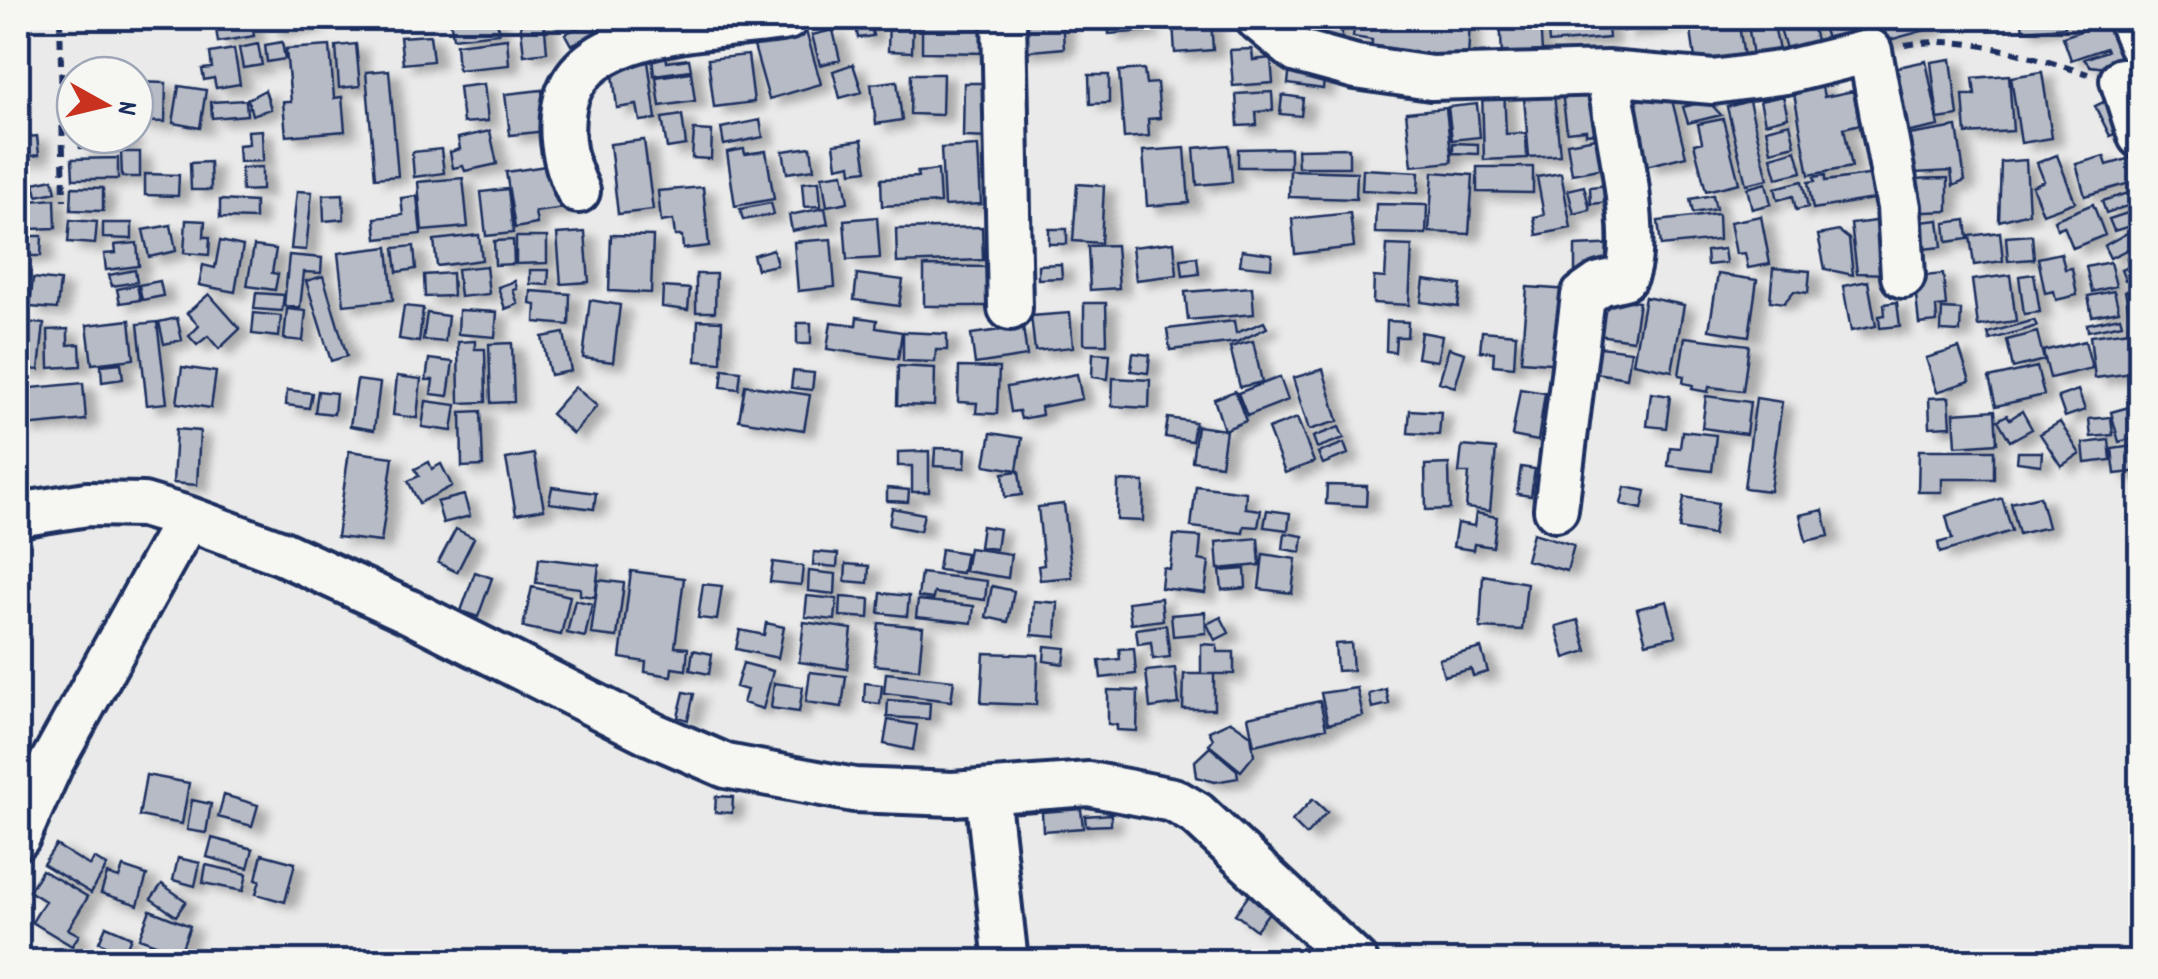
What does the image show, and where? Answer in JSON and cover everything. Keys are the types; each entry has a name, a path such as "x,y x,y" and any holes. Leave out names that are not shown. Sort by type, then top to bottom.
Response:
{"street":[{"path":"578,191 562,146 562,120 565,97 576,75 595,58 679,24 786,18"},
{"path":"1004,18 1010,308"},
{"path":"1257,18 1296,51 1335,62 1431,78 1607,73 1713,82 1786,72 1870,51 1899,207 1903,276"},
{"path":"2129,18 2140,136"},
{"path":"1556,509 1583,296 1600,284 1624,278 1632,259 1620,141 1607,73"},
{"path":"18,514 87,504 143,505 186,518 282,553 652,734 726,766 854,790 954,794 1089,784 1174,800 1198,814 1356,962"},
{"path":"18,836 52,762 186,518"},
{"path":"987,792 1006,962"}],"path":[{"path":"60,18 64,201"},
{"path":"1870,51 1940,39 2011,52 2106,80 2134,68"}],"building":[{"path":"251,18 254,36 218,42 215,22"},
{"path":"268,18 311,18 312,26 270,30"},
{"path":"450,18 497,18 499,33 453,38"},
{"path":"544,18 547,52 524,55 520,20"},
{"path":"578,18 598,18 601,31 571,45 565,34 579,27"},
{"path":"870,18 873,36 858,38 855,20"},
{"path":"889,18 913,18 912,52 888,51"},
{"path":"922,18 992,18 991,53 922,52"},
{"path":"1033,18 1062,18 1064,48 1021,52 1019,24 1034,23"},
{"path":"1108,18 1146,18 1147,31 1109,34"},
{"path":"1295,18 1342,18 1342,38 1316,38 1316,24 1295,24"},
{"path":"1355,18 1470,18 1468,61 1424,53 1423,66 1371,60 1372,40 1353,37"},
{"path":"1500,18 1540,18 1542,53 1502,55"},
{"path":"1547,18 1607,18 1609,38 1549,43"},
{"path":"1622,18 1678,18 1678,24 1623,31"},
{"path":"1689,18 1738,18 1744,58 1696,65"},
{"path":"1747,18 1758,18 1760,27 1774,24 1780,57 1754,62"},
{"path":"1777,18 1810,18 1817,44 1787,52"},
{"path":"1820,18 1855,18 1859,32 1828,42"},
{"path":"1861,18 1930,18 1933,28 1868,46"},
{"path":"2021,18 2063,18 2065,27 2023,30"},
{"path":"2117,18 2140,72 2090,66 2084,59 2107,51 2106,48 2071,60 2063,37"},
{"path":"1211,20 1213,50 1175,53 1173,23"},
{"path":"833,30 840,60 820,65 812,35"},
{"path":"806,31 821,84 769,99 754,46"},
{"path":"430,35 433,61 403,64 400,37"},
{"path":"507,38 509,65 458,70 456,44"},
{"path":"282,42 285,59 267,62 265,45"},
{"path":"258,44 262,65 243,68 239,48"},
{"path":"356,44 360,86 339,88 336,46"},
{"path":"330,46 334,98 342,97 345,131 286,136 283,102 291,102 286,49"},
{"path":"665,46 667,62 689,59 691,70 654,75 651,48"},
{"path":"234,49 240,84 216,88 214,78 204,80 202,69 212,68 210,53"},
{"path":"1252,49 1253,60 1271,58 1273,83 1233,86 1230,50"},
{"path":"748,55 754,102 714,107 708,59"},
{"path":"1951,59 1958,116 1938,119 1931,62"},
{"path":"648,61 656,119 640,121 637,105 617,108 612,66"},
{"path":"1926,61 1939,126 1901,134 1889,69"},
{"path":"853,64 862,92 840,98 833,71"},
{"path":"1290,64 1325,69 1323,89 1288,84"},
{"path":"1144,69 1146,84 1157,83 1160,118 1148,119 1149,136 1124,138 1119,71"},
{"path":"389,70 398,176 375,178 366,72"},
{"path":"691,72 695,101 660,106 656,77"},
{"path":"2042,72 2052,138 2021,143 2011,77"},
{"path":"911,74 943,74 942,115 910,114"},
{"path":"1089,75 1109,75 1109,103 1090,104"},
{"path":"2009,75 2013,131 1966,134 1963,95 1975,95 1973,78"},
{"path":"897,81 902,120 876,124 871,84"},
{"path":"1821,82 1824,97 1853,91 1860,124 1844,128 1852,167 1809,175 1793,88"},
{"path":"155,83 166,83 165,122 155,122"},
{"path":"964,83 996,83 994,138 963,137"},
{"path":"1553,83 1560,155 1529,157 1523,86"},
{"path":"484,84 488,121 463,123 459,87"},
{"path":"179,86 206,90 200,128 173,123"},
{"path":"1504,87 1506,134 1526,133 1527,158 1484,160 1482,89"},
{"path":"1588,89 1611,131 1567,132 1562,92"},
{"path":"265,90 271,109 252,115 248,99"},
{"path":"542,90 546,131 510,135 505,94"},
{"path":"1272,92 1273,110 1256,112 1257,125 1238,126 1236,94"},
{"path":"1670,92 1686,156 1646,166 1631,102"},
{"path":"1282,95 1303,98 1301,116 1280,114"},
{"path":"1783,96 1788,117 1765,123 1760,101"},
{"path":"2114,97 2128,127 2110,136 2095,106"},
{"path":"246,100 247,115 212,118 211,102"},
{"path":"1708,101 1721,115 1688,123 1683,107"},
{"path":"1749,101 1768,179 1746,184 1727,107"},
{"path":"1477,104 1480,137 1452,140 1448,107"},
{"path":"1446,108 1452,162 1412,166 1406,112"},
{"path":"682,115 686,145 667,148 662,118"},
{"path":"1723,119 1739,183 1706,191 1694,144 1702,142 1698,124"},
{"path":"760,120 763,137 724,145 721,128"},
{"path":"1790,123 1795,145 1771,151 1766,129"},
{"path":"1957,127 1965,181 1953,186 1951,171 1915,173 1909,135"},
{"path":"262,130 263,161 239,162 238,145 249,144 248,131"},
{"path":"694,130 712,131 711,159 692,158"},
{"path":"490,131 497,164 465,171 463,166 453,168 450,152 460,149 458,138"},
{"path":"1613,135 1619,165 1572,174 1567,143"},
{"path":"37,136 39,155 18,158 18,138"},
{"path":"644,140 653,210 618,214 610,144"},
{"path":"862,140 867,170 852,172 851,164 837,167 834,144"},
{"path":"1453,143 1478,144 1478,154 1453,153"},
{"path":"1229,145 1232,182 1197,185 1194,148"},
{"path":"978,146 981,204 944,206 941,148"},
{"path":"811,147 814,169 787,173 783,151"},
{"path":"1185,148 1189,203 1147,206 1143,151"},
{"path":"1290,148 1290,167 1238,167 1238,149"},
{"path":"1349,148 1349,167 1298,167 1297,149"},
{"path":"441,149 444,173 414,177 412,152"},
{"path":"744,149 745,154 766,151 774,199 735,206 727,152"},
{"path":"1796,150 1802,172 1777,178 1771,157"},
{"path":"121,155 140,155 140,177 122,177"},
{"path":"2057,155 2075,202 2043,214 2032,186 2044,181 2037,163"},
{"path":"2104,156 2107,165 2138,156 2140,180 2085,196 2076,164"},
{"path":"118,158 118,179 73,179 72,159"},
{"path":"2026,160 2029,213 1999,221 2001,162"},
{"path":"210,162 211,190 191,190 190,163"},
{"path":"559,164 565,208 535,212 537,224 515,228 506,172"},
{"path":"262,167 262,190 242,191 241,168"},
{"path":"1477,167 1533,167 1533,193 1477,192"},
{"path":"1363,169 1419,172 1418,193 1362,190"},
{"path":"938,170 940,203 882,206 881,179 918,177 917,172"},
{"path":"1290,170 1357,172 1356,199 1289,197"},
{"path":"1433,172 1473,175 1469,234 1429,232"},
{"path":"843,173 848,202 827,206 822,176"},
{"path":"1561,173 1571,228 1537,235 1534,217 1544,215 1537,177"},
{"path":"1882,173 1885,197 1813,209 1808,182 1815,181 1814,177 1825,175 1825,181"},
{"path":"145,174 179,175 178,196 145,195"},
{"path":"463,178 468,227 422,231 418,182"},
{"path":"1948,178 1948,211 1903,213 1902,179"},
{"path":"53,179 56,192 37,196 34,183"},
{"path":"819,181 821,206 804,207 802,183"},
{"path":"1802,181 1808,207 1796,210 1793,196 1778,200 1775,188"},
{"path":"1766,183 1771,204 1752,209 1747,188"},
{"path":"1077,184 1104,186 1101,243 1073,241"},
{"path":"1616,184 1618,201 1591,204 1590,187"},
{"path":"1584,186 1590,210 1574,214 1568,190"},
{"path":"72,187 103,188 103,211 71,210"},
{"path":"703,187 709,246 683,249 682,236 675,236 673,220 661,222 658,191"},
{"path":"508,189 513,233 486,236 481,192"},
{"path":"2138,190 2140,202 2106,213 2102,201"},
{"path":"297,191 312,192 306,250 291,249"},
{"path":"343,194 344,219 324,221 323,195"},
{"path":"1713,195 1716,209 1693,213 1690,199"},
{"path":"417,196 421,234 377,239 375,218 403,215 401,198"},
{"path":"55,199 56,228 30,229 29,201"},
{"path":"220,200 255,202 255,219 220,218"},
{"path":"771,203 774,214 743,220 740,209"},
{"path":"1376,204 1427,205 1426,234 1375,233"},
{"path":"2093,204 2105,235 2073,248 2064,226 2057,229 2054,220"},
{"path":"825,208 828,224 792,231 789,215"},
{"path":"2140,209 2140,223 2114,231 2109,219"},
{"path":"1350,213 1354,247 1295,254 1292,219"},
{"path":"1718,214 1719,240 1661,246 1658,221"},
{"path":"1761,216 1770,264 1748,268 1745,253 1736,254 1730,222"},
{"path":"877,217 880,258 847,260 844,220"},
{"path":"70,220 97,222 95,244 68,242"},
{"path":"186,220 205,221 204,237 210,237 209,255 184,253"},
{"path":"1884,220 1890,274 1857,273 1851,224"},
{"path":"1939,220 1942,247 1914,250 1911,223"},
{"path":"1966,220 1968,239 1947,242 1945,223"},
{"path":"103,223 132,223 132,239 103,238"},
{"path":"171,225 176,251 149,257 143,230"},
{"path":"982,227 983,260 897,263 896,229"},
{"path":"1049,229 1067,229 1067,244 1049,244"},
{"path":"1839,231 1849,239 1853,275 1825,269 1818,235"},
{"path":"585,232 589,282 561,284 557,234"},
{"path":"2000,232 2003,261 1974,265 1970,236"},
{"path":"2129,232 2136,245 2110,258 2104,246"},
{"path":"479,235 482,260 437,266 434,240"},
{"path":"611,235 653,236 651,293 609,291"},
{"path":"2032,235 2034,259 2008,261 2006,237"},
{"path":"18,236 42,236 41,256 18,256"},
{"path":"516,237 547,237 547,263 516,264"},
{"path":"831,239 835,287 798,291 794,242"},
{"path":"513,240 514,264 495,265 494,241"},
{"path":"220,241 243,246 235,292 199,285 203,265 215,268"},
{"path":"1174,242 1177,275 1136,280 1132,247"},
{"path":"137,243 139,266 106,270 104,254 116,253 115,245"},
{"path":"1622,244 1623,276 1575,278 1575,246"},
{"path":"1116,245 1119,288 1090,290 1088,246"},
{"path":"1387,245 1412,246 1409,305 1373,303 1374,277 1385,278"},
{"path":"254,246 276,249 272,273 278,274 275,290 247,286"},
{"path":"414,246 416,269 397,272 394,248"},
{"path":"388,247 393,300 344,305 338,253"},
{"path":"773,249 777,265 757,269 753,255"},
{"path":"1724,249 1726,263 1707,265 1706,251"},
{"path":"1242,250 1272,254 1271,268 1240,265"},
{"path":"2140,252 2140,274 2125,280 2121,270 2130,266 2127,258"},
{"path":"2061,253 2065,269 2072,268 2077,295 2056,300 2054,291 2045,293 2038,258"},
{"path":"289,255 322,258 321,273 304,272 300,308 284,306"},
{"path":"1197,257 1199,274 1183,276 1181,259"},
{"path":"2110,262 2116,286 2092,292 2086,267"},
{"path":"1061,264 1062,278 1038,279 1038,265"},
{"path":"486,266 489,294 460,297 457,269"},
{"path":"924,266 989,267 989,306 924,306"},
{"path":"1773,268 1810,271 1808,293 1794,291 1784,303 1770,301"},
{"path":"135,270 137,282 112,286 109,275"},
{"path":"530,270 549,270 548,285 530,284"},
{"path":"452,273 453,296 425,297 424,275"},
{"path":"696,274 716,274 715,312 696,312"},
{"path":"857,274 903,280 899,306 854,300"},
{"path":"1718,274 1757,280 1749,336 1709,330"},
{"path":"1943,274 1946,306 1936,307 1937,322 1919,324 1914,277"},
{"path":"2034,274 2040,312 2024,314 2019,276"},
{"path":"2010,275 2016,321 1978,326 1972,280"},
{"path":"323,276 347,356 331,361 306,281"},
{"path":"33,278 60,281 57,309 30,307"},
{"path":"1424,280 1461,285 1458,307 1421,302"},
{"path":"160,281 163,296 142,300 139,285"},
{"path":"515,281 517,289 513,290 518,304 505,309 498,287"},
{"path":"1868,281 1876,326 1851,331 1843,286"},
{"path":"137,285 140,300 120,303 117,289"},
{"path":"663,287 690,289 688,310 662,307"},
{"path":"1252,287 1254,314 1188,320 1185,292"},
{"path":"1527,287 1570,290 1564,364 1521,361"},
{"path":"2140,288 2140,318 2130,319 2125,291"},
{"path":"531,291 570,294 569,325 535,322 536,305 530,304"},
{"path":"2114,291 2119,311 2092,316 2088,296"},
{"path":"256,293 284,295 282,311 254,309"},
{"path":"209,294 240,329 219,349 208,336 197,345 189,336 199,326 187,313"},
{"path":"1603,297 1639,302 1633,340 1598,335"},
{"path":"1645,297 1684,305 1672,371 1633,363"},
{"path":"590,300 620,305 613,362 583,358"},
{"path":"1897,302 1900,326 1880,328 1884,304"},
{"path":"1084,303 1106,303 1107,344 1084,344"},
{"path":"404,306 423,308 419,342 399,339"},
{"path":"287,309 306,311 303,341 284,339"},
{"path":"1942,309 1961,310 1960,332 1941,331"},
{"path":"459,310 497,312 495,337 458,334"},
{"path":"254,313 281,316 279,337 252,334"},
{"path":"427,313 448,316 445,342 423,340"},
{"path":"1070,313 1073,347 1035,351 1031,316"},
{"path":"857,317 877,320 876,328 902,332 898,359 827,349 831,322 856,325"},
{"path":"2120,317 2122,324 2088,331 2087,324"},
{"path":"177,318 182,340 164,344 159,322"},
{"path":"130,320 134,359 92,364 87,325"},
{"path":"698,320 722,321 721,363 696,361"},
{"path":"2034,320 2037,326 1990,340 1988,333"},
{"path":"18,321 44,324 39,370 18,368"},
{"path":"1234,321 1236,333 1264,322 1267,328 1237,342 1170,350 1167,329"},
{"path":"1387,321 1408,322 1407,337 1396,337 1395,352 1386,351"},
{"path":"157,322 167,403 147,405 138,324"},
{"path":"797,323 811,323 811,344 797,344"},
{"path":"1023,327 1027,356 975,364 971,334"},
{"path":"68,329 68,345 80,344 81,366 49,368 48,330"},
{"path":"2138,330 2140,372 2095,378 2090,336"},
{"path":"1482,331 1516,334 1514,367 1493,365 1494,352 1480,351"},
{"path":"903,332 947,334 947,350 936,350 935,362 903,361"},
{"path":"1421,332 1442,336 1437,361 1417,358"},
{"path":"2037,332 2044,360 2013,368 2007,340"},
{"path":"564,333 571,371 550,375 542,337"},
{"path":"1685,337 1749,345 1743,391 1709,387 1708,392 1683,383 1684,376 1679,375"},
{"path":"475,341 475,349 485,349 486,402 459,403 458,342"},
{"path":"1253,341 1262,382 1240,387 1230,347"},
{"path":"2085,341 2092,368 2050,378 2043,351"},
{"path":"512,343 514,402 491,403 489,344"},
{"path":"1593,346 1631,351 1627,378 1589,372"},
{"path":"1449,348 1465,353 1455,387 1439,382"},
{"path":"1959,348 1970,381 1937,392 1926,358"},
{"path":"1093,353 1110,354 1108,379 1092,377"},
{"path":"1133,353 1150,355 1148,373 1131,371"},
{"path":"429,359 453,362 448,396 431,394 433,380 426,380"},
{"path":"121,363 123,379 102,382 101,365"},
{"path":"898,366 935,368 934,406 897,405"},
{"path":"182,367 216,372 211,408 177,403"},
{"path":"959,367 999,368 997,414 976,413 977,403 958,402"},
{"path":"2037,367 2044,395 1996,406 1989,378"},
{"path":"723,369 741,371 739,389 721,387"},
{"path":"1323,369 1338,421 1309,430 1293,378"},
{"path":"793,371 814,373 812,390 791,388"},
{"path":"1077,374 1082,399 1041,407 1042,415 1021,419 1019,411 1011,412 1007,387"},
{"path":"397,376 421,379 417,418 393,415"},
{"path":"1280,377 1288,400 1247,416 1238,393"},
{"path":"1113,378 1150,380 1149,408 1112,406"},
{"path":"357,380 380,383 374,430 350,426"},
{"path":"83,383 86,420 24,426 20,389"},
{"path":"745,385 810,395 804,430 739,420"},
{"path":"575,387 597,406 573,434 551,414"},
{"path":"1520,389 1545,393 1538,441 1512,436"},
{"path":"287,390 312,393 309,408 286,405"},
{"path":"2078,390 2085,410 2065,417 2058,397"},
{"path":"318,391 336,393 334,414 315,412"},
{"path":"1235,391 1246,421 1224,430 1214,399"},
{"path":"1651,393 1670,396 1666,428 1647,426"},
{"path":"1706,396 1750,402 1746,434 1702,428"},
{"path":"1949,397 1951,426 1930,427 1929,398"},
{"path":"1756,398 1782,402 1770,491 1744,488"},
{"path":"426,401 456,405 452,431 422,427"},
{"path":"2140,404 2140,436 2119,442 2111,412"},
{"path":"1410,410 1441,412 1439,435 1408,433"},
{"path":"1995,410 1997,443 1956,446 1954,413"},
{"path":"481,411 483,466 462,467 461,412"},
{"path":"2022,411 2032,429 2010,441 1998,420 2007,415 2010,419"},
{"path":"2111,417 2113,435 2091,437 2089,419"},
{"path":"1168,418 1195,422 1192,441 1165,437"},
{"path":"1297,418 1314,462 1285,473 1268,429"},
{"path":"2060,422 2080,454 2061,466 2040,434"},
{"path":"1197,426 1226,430 1221,465 1192,461"},
{"path":"1339,427 1344,438 1317,448 1313,437"},
{"path":"176,429 200,431 197,485 173,483"},
{"path":"1682,431 1716,435 1712,471 1668,466 1670,447 1680,448"},
{"path":"991,433 1022,438 1017,470 985,465"},
{"path":"2109,440 2111,460 2085,463 2083,443"},
{"path":"1344,443 1348,454 1323,464 1318,453"},
{"path":"2140,445 2140,471 2115,474 2112,449"},
{"path":"1462,446 1496,449 1490,511 1466,508 1469,473 1459,473"},
{"path":"935,448 966,449 965,468 934,466"},
{"path":"1919,450 1994,450 1994,479 1942,479 1942,492 1918,492"},
{"path":"349,451 393,457 381,542 337,537"},
{"path":"929,451 929,492 912,492 912,466 898,466 898,452"},
{"path":"2018,452 2042,452 2041,465 2017,462"},
{"path":"534,454 544,509 516,514 506,459"},
{"path":"429,462 432,469 441,464 452,486 419,503 408,481 419,476 415,469"},
{"path":"1449,464 1450,509 1426,510 1425,465"},
{"path":"1521,467 1535,469 1531,496 1517,494"},
{"path":"1019,471 1022,495 1005,497 1003,473"},
{"path":"1118,481 1144,482 1143,521 1117,520"},
{"path":"1327,485 1367,486 1366,506 1326,504"},
{"path":"1196,486 1246,492 1245,508 1261,510 1258,527 1244,526 1243,533 1191,527"},
{"path":"552,487 596,493 594,509 549,503"},
{"path":"1625,487 1646,491 1642,509 1621,504"},
{"path":"887,488 909,490 908,502 887,501"},
{"path":"464,495 470,516 443,523 437,502"},
{"path":"2040,496 2048,527 2019,534 2011,503"},
{"path":"1684,497 1718,503 1713,535 1679,529"},
{"path":"2002,498 2012,531 1940,553 1938,543 1952,539 1946,516"},
{"path":"1064,504 1072,577 1040,580 1038,566 1044,565 1038,507"},
{"path":"892,508 924,514 920,531 889,525"},
{"path":"1267,510 1290,513 1288,530 1264,527"},
{"path":"1823,510 1829,536 1806,541 1800,515"},
{"path":"1476,513 1497,517 1493,547 1453,547 1457,523 1474,526"},
{"path":"982,526 999,529 996,549 979,547"},
{"path":"456,529 474,538 457,572 438,563"},
{"path":"1285,533 1303,536 1301,552 1283,549"},
{"path":"1533,533 1574,545 1567,571 1526,560"},
{"path":"1174,535 1201,537 1199,560 1209,562 1205,593 1161,588 1163,568 1170,569"},
{"path":"1258,538 1260,565 1218,569 1216,542"},
{"path":"969,548 1011,554 1008,578 965,571"},
{"path":"941,549 966,553 962,573 938,570"},
{"path":"814,552 838,554 837,567 813,565"},
{"path":"1263,554 1296,559 1292,593 1259,589"},
{"path":"539,558 599,565 595,597 580,595 580,588 536,583"},
{"path":"773,562 803,566 801,585 770,582"},
{"path":"846,564 869,566 868,583 845,581"},
{"path":"1245,569 1246,588 1222,590 1220,571"},
{"path":"631,571 684,578 675,647 688,648 686,670 672,668 671,676 645,672 646,662 620,658"},
{"path":"809,571 836,574 835,594 808,591"},
{"path":"475,572 492,578 478,617 461,611"},
{"path":"921,573 987,581 985,600 934,593 933,599 918,597"},
{"path":"1483,575 1527,583 1522,630 1480,628"},
{"path":"598,580 624,583 617,637 591,634"},
{"path":"703,584 722,586 717,620 698,618"},
{"path":"992,586 1014,591 1008,622 986,617"},
{"path":"532,587 570,596 561,635 523,627"},
{"path":"881,593 909,596 907,616 879,613"},
{"path":"807,596 837,599 835,620 805,617"},
{"path":"841,597 870,599 869,618 840,616"},
{"path":"1161,598 1163,620 1131,624 1128,602"},
{"path":"575,600 592,604 585,637 567,633"},
{"path":"918,600 974,606 972,623 916,617"},
{"path":"1034,601 1058,603 1056,637 1032,635"},
{"path":"1667,601 1676,636 1646,643 1637,609"},
{"path":"1205,612 1206,633 1173,636 1171,615"},
{"path":"1221,617 1229,633 1215,640 1207,624"},
{"path":"1578,620 1587,651 1565,658 1556,626"},
{"path":"804,622 852,629 847,669 799,662"},
{"path":"766,623 784,627 778,658 736,649 740,630 764,635"},
{"path":"879,623 923,627 919,669 874,665"},
{"path":"1166,625 1170,657 1153,659 1151,642 1138,644 1136,629"},
{"path":"1351,643 1353,670 1337,671 1335,644"},
{"path":"1201,644 1217,645 1217,652 1234,652 1234,674 1201,674"},
{"path":"1045,646 1066,648 1064,664 1044,661"},
{"path":"1134,648 1136,674 1101,678 1099,661 1120,659 1119,649"},
{"path":"1481,648 1488,672 1473,676 1471,669 1444,676 1439,659"},
{"path":"693,650 712,654 709,674 690,670"},
{"path":"984,653 1038,655 1036,705 981,703"},
{"path":"743,663 773,671 763,709 743,703 747,690 736,687"},
{"path":"1175,668 1179,704 1150,708 1146,671"},
{"path":"810,672 846,676 842,707 806,702"},
{"path":"886,673 954,680 951,701 884,693"},
{"path":"1184,674 1214,674 1214,709 1183,709"},
{"path":"774,683 803,687 799,712 771,708"},
{"path":"865,683 882,685 880,704 864,702"},
{"path":"1357,688 1363,716 1328,724 1321,693"},
{"path":"1386,689 1389,704 1372,708 1369,694"},
{"path":"1108,690 1138,691 1137,731 1117,730 1117,725 1108,724"},
{"path":"684,692 694,694 688,720 678,717"},
{"path":"888,700 930,703 929,719 887,717"},
{"path":"1320,701 1326,728 1254,745 1248,717"},
{"path":"888,720 917,725 913,750 884,744"},
{"path":"1231,721 1251,735 1254,755 1241,771 1209,745 1213,739 1209,731"},
{"path":"1210,747 1237,770 1238,778 1215,782 1197,777 1195,761"},
{"path":"146,775 189,783 182,824 139,816"},
{"path":"224,795 258,805 252,826 218,817"},
{"path":"716,796 733,797 732,813 715,812"},
{"path":"1313,799 1327,812 1306,835 1292,821"},
{"path":"192,800 211,804 206,833 187,830"},
{"path":"1081,809 1083,828 1043,831 1042,812"},
{"path":"1111,814 1111,825 1086,826 1085,816"},
{"path":"212,838 253,849 248,868 207,857"},
{"path":"56,845 90,866 94,858 107,866 91,893 43,864"},
{"path":"262,854 295,863 285,902 256,894"},
{"path":"178,858 200,863 195,886 173,880"},
{"path":"206,865 247,874 243,891 203,883"},
{"path":"123,867 147,875 138,905 101,893 107,874 119,878"},
{"path":"42,870 88,897 68,929 79,935 72,946 32,922 45,901 29,891"},
{"path":"162,884 186,901 176,916 151,899"},
{"path":"1249,895 1270,911 1256,930 1235,914"},
{"path":"150,910 190,926 180,953 139,938"},
{"path":"106,926 131,937 124,954 99,942"}]}
